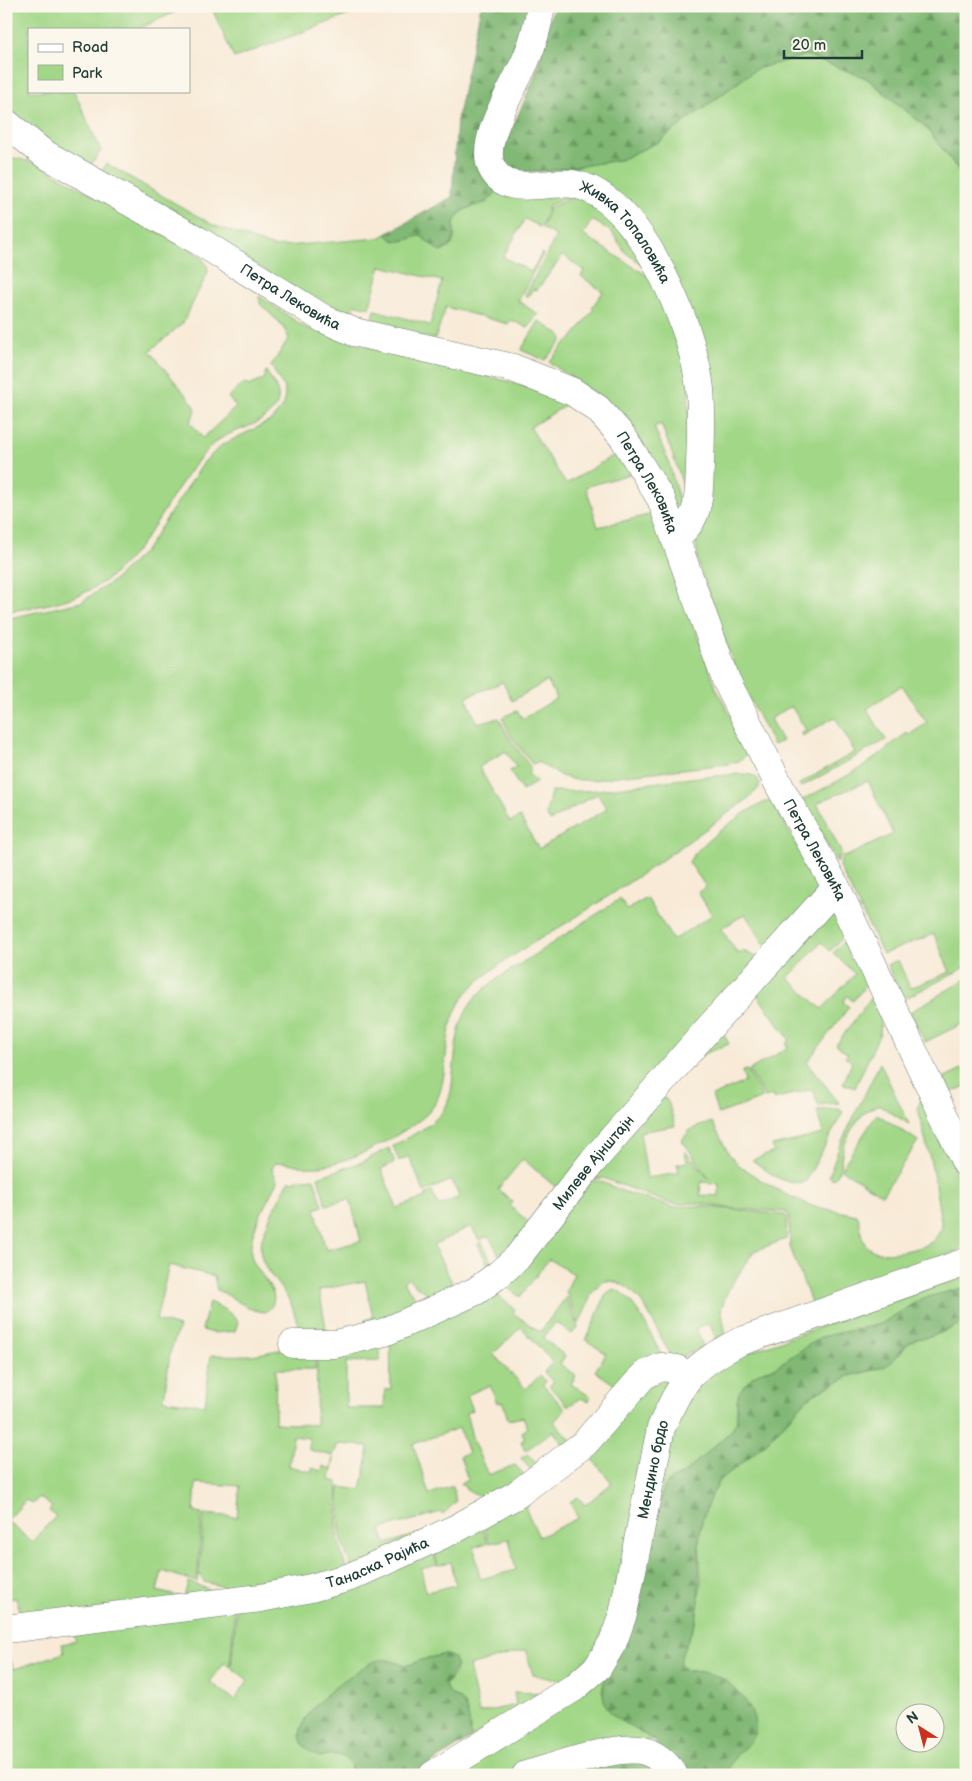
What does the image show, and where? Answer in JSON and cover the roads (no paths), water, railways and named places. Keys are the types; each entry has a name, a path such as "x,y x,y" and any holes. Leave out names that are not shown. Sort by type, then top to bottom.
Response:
{"street":[{"name":"Живка Топаловића","path":"541,6 536,32 530,49 500,114 488,154 497,176 506,184 524,186 549,183 572,184 587,187 607,200 637,233 660,271 688,332 700,390 699,485 694,517 690,525 676,536"},
{"name":"Петра Лековића","path":"6,123 43,153 199,241 324,319 354,332 514,368 574,392 598,409 623,437 661,499 676,536 726,680 780,787 836,887 966,1163"},
{"name":"Милеве Ајнштајн","path":"293,1344 335,1344 385,1332 476,1291 503,1271 517,1258 587,1168 696,1042 836,887"},
{"name":"Мендино брдо","path":"433,1775 575,1687 598,1667 613,1642 623,1614 661,1428 672,1402 688,1376 710,1357 739,1342 966,1262"},
{"name":"Танаска Рајића","path":"6,1629 261,1598 312,1588 350,1577 457,1528 516,1495 585,1443 644,1375 661,1367 677,1370 688,1376"},
{"path":"526,1775 624,1750 642,1750 660,1759 674,1775"}]}
